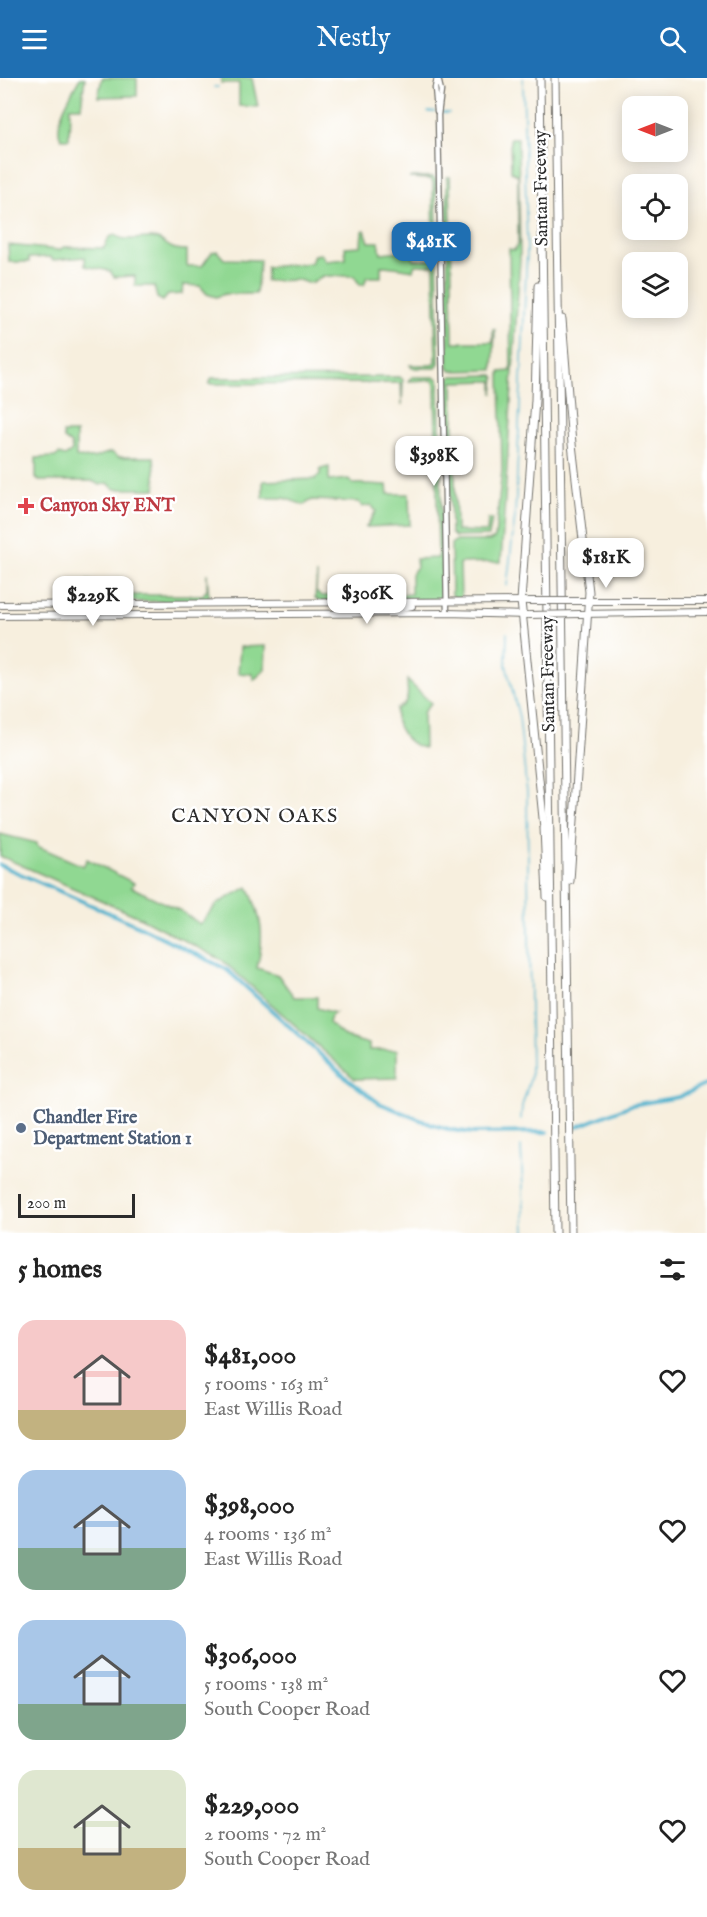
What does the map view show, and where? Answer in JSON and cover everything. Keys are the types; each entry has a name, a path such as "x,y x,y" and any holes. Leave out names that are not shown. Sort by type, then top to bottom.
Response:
{"highway":[{"name":"Santan Freeway","path":"540,78 553,937 554,1233"},
{"name":"Santan Freeway","path":"555,78 573,1233"},
{"path":"543,245 539,264 535,400 524,601 544,828 548,918 553,937"},
{"path":"558,292 562,312 572,444 590,601 573,813 570,927 567,952"}],"main road":[{"path":"0,605 707,601"},
{"path":"382,613 389,609 418,604"},
{"path":"0,616 382,613 525,615 707,612"}],"street":[{"path":"438,78 435,88 438,116 447,613"}],"green space":[{"path":"80,78 85,78 81,107 70,107 69,139 61,139 59,125 61,117"},
{"path":"102,78 137,78 137,96 98,97"},
{"path":"221,78 252,78 258,107 239,106 239,83 221,83"},
{"path":"510,138 518,138 520,259 501,562 460,563 461,599 456,599 452,595 451,544 455,541 489,541 495,538 502,470 500,372 511,371 509,249 514,250 518,244 518,175 511,172"},
{"path":"433,177 436,180 439,364 436,368 412,368 410,365 433,365 436,362 434,265 415,265 413,270 381,266 381,277 367,277 364,285 360,285 354,276 324,276 307,283 299,280 266,281 267,267 311,263 314,255 321,254 326,261 346,259 345,247 361,246 362,231 365,230 369,242 379,242 381,253 402,251 412,254 414,260 434,260 433,182 430,179 409,178"},
{"path":"447,177 450,177 453,342 493,342 493,329 495,330 493,370 452,371 448,368"},
{"path":"115,235 128,239 153,238 170,247 187,250 187,266 202,266 212,252 217,251 224,259 260,260 256,294 225,294 216,297 207,294 200,286 183,285 182,294 168,295 163,301 157,298 154,286 135,286 135,276 114,277 110,271 85,266 85,257 53,260 50,257 29,258 29,262 9,262 8,245 59,250 64,247 104,248 109,237"},
{"path":"493,375 495,378 493,394 493,381 453,382 456,531 487,532 488,519 492,519 489,536 455,537 451,533 448,379 452,376"},
{"path":"400,377 403,380 402,405 401,383 209,384 212,378"},
{"path":"412,377 436,377 439,380 443,596 439,600 320,601 315,598 317,574 316,592 321,596 411,594 411,574 417,567 416,559 438,558 435,383 432,380 409,381"},
{"path":"63,433 76,433 76,457 93,458 111,452 118,457 154,457 156,489 114,489 108,483 100,485 92,481 40,481 36,478 36,458 55,457 59,454 65,456 72,451 71,444 64,439"},
{"path":"329,467 329,481 348,479 353,484 387,485 388,494 409,494 410,525 366,527 376,511 371,505 362,507 359,502 312,500 304,505 284,498 263,498 263,481 315,479 320,474 320,469"},
{"path":"207,573 209,598 205,601 87,602 87,581 105,583 106,595 203,595 207,589"},
{"path":"266,646 265,669 254,680 252,674 238,673 240,647"},
{"path":"407,680 431,703 423,713 424,748 407,739 397,722 396,709 407,700 408,696"},
{"path":"0,834 37,843 37,846 83,866 87,859 134,883 131,887 179,910 200,924 218,903 248,887 261,927 261,946 257,968 278,975 294,997 317,997 317,1008 335,1013 331,1016 329,1023 345,1037 369,1044 369,1050 397,1050 397,1078 355,1079 222,960 139,917 0,856"}],"waterway":[{"path":"507,586 515,516 527,250 523,78"},
{"path":"428,112 435,112"},
{"path":"442,113 449,113"},
{"path":"92,592 93,600"},
{"path":"507,633 506,665 519,717 527,793 531,1076 522,1106 521,1119"},
{"path":"0,865 141,927 226,969 345,1077 379,1103 430,1124 452,1130 473,1133 547,1132"},
{"path":"577,1127 631,1105 679,1097 707,1084"},
{"path":"521,1147 525,1233"}],"place":[{"name":"Canyon Sky ENT","path":"26,506"},
{"name":"Chandler Fire Department Station 1","path":"21,1128"}],"district":[{"name":"CANYON OAKS","path":"255,816"}]}
